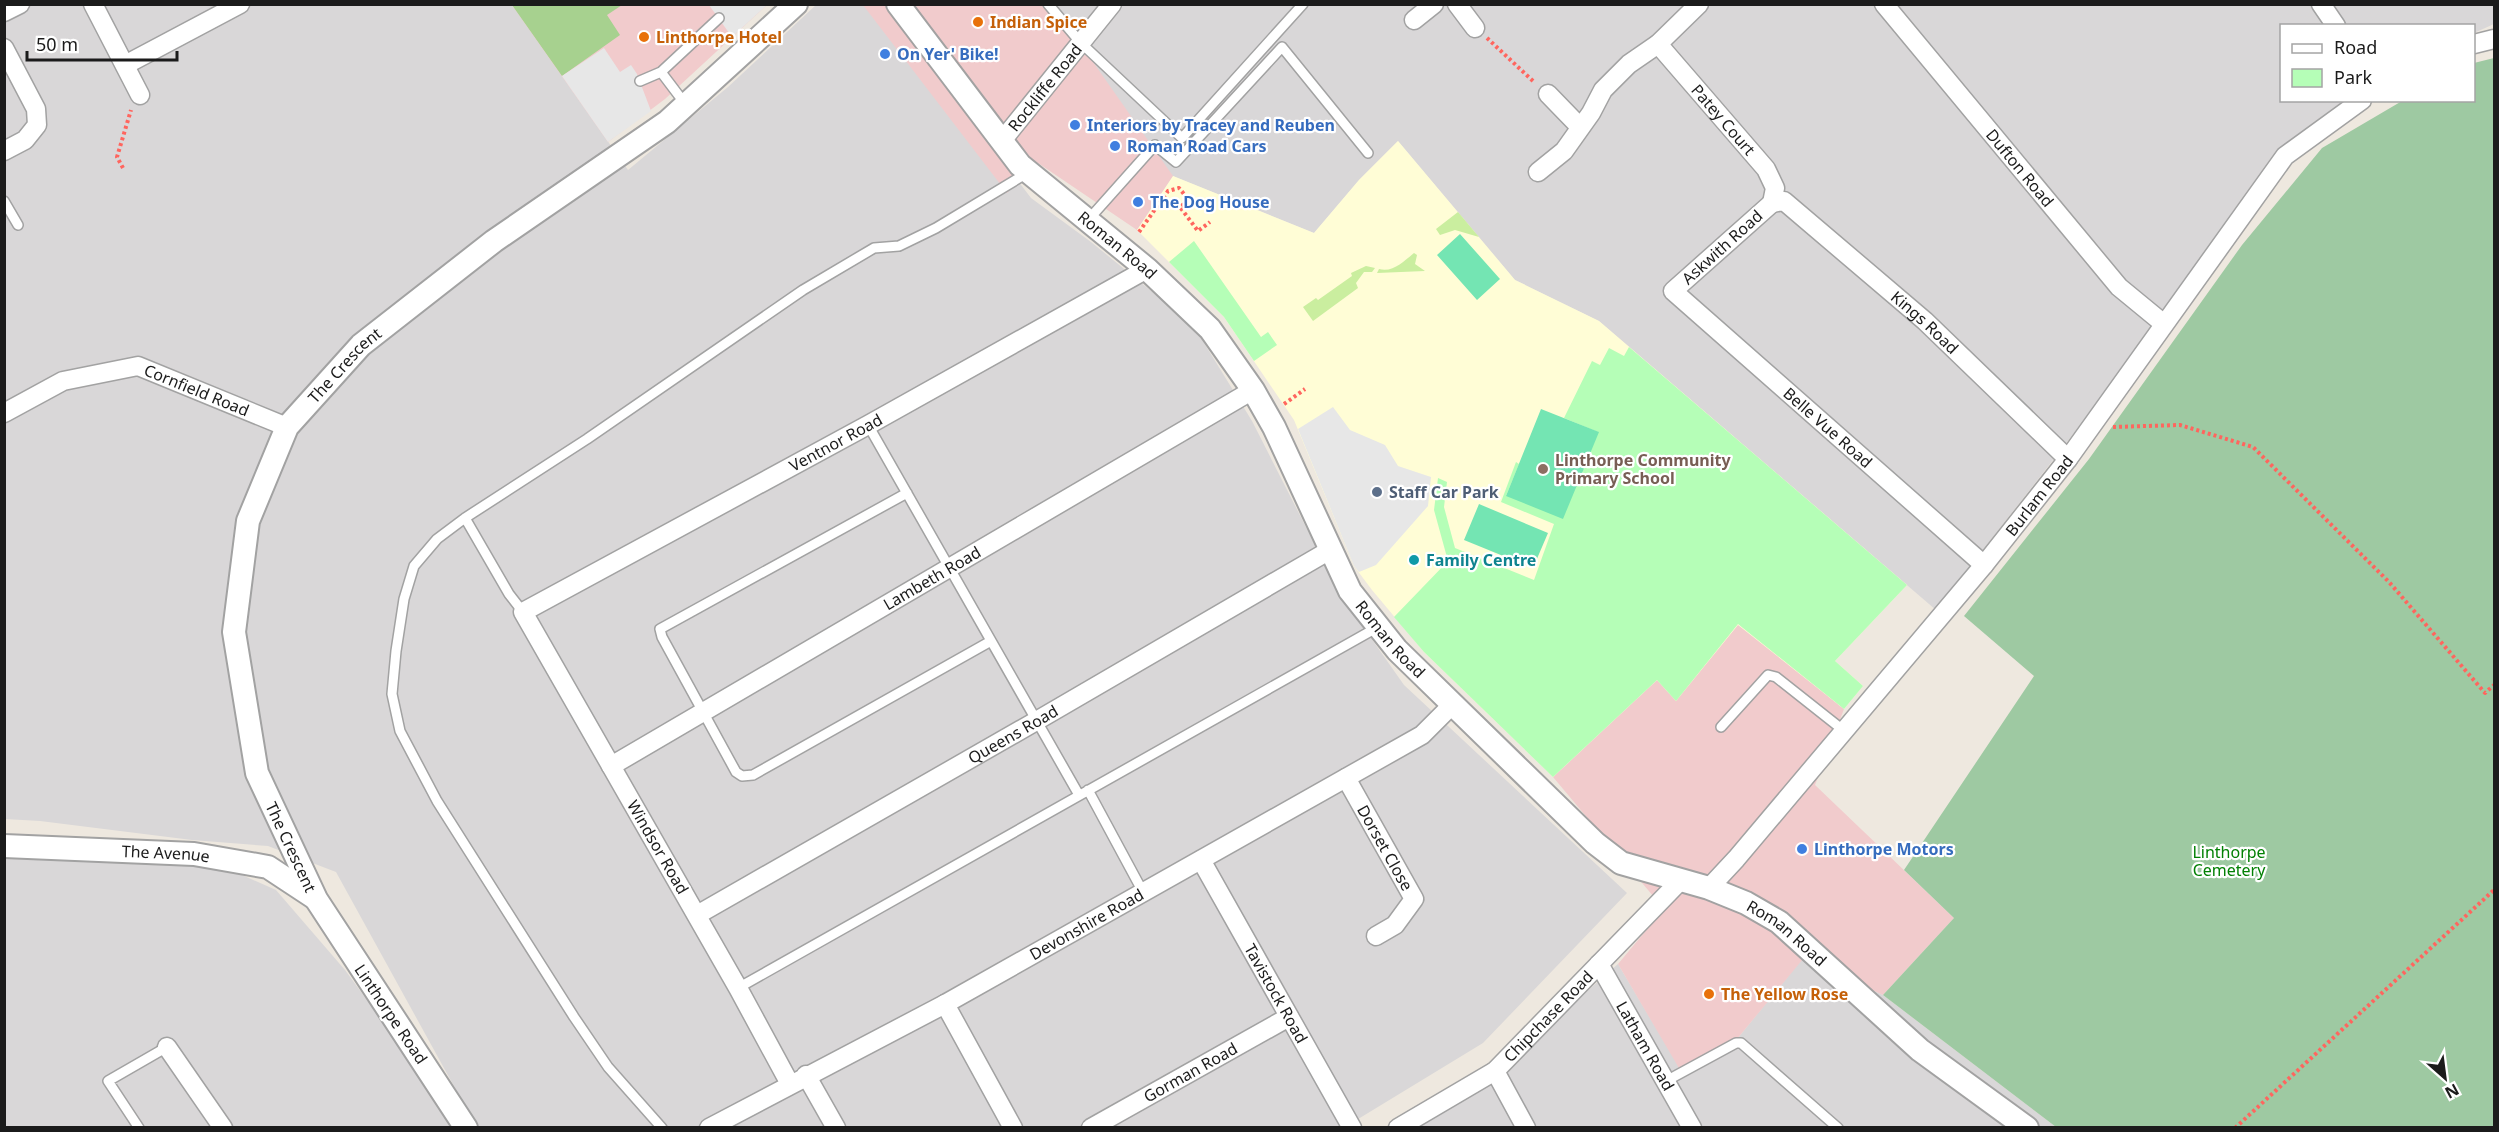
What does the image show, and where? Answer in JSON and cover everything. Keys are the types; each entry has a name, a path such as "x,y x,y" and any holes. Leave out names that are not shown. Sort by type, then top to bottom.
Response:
{"street":[{"path":"4,12 20,4"},
{"path":"93,4 140,95"},
{"path":"125,65 240,4"},
{"name":"The Crescent","path":"316,899 257,773 234,632 248,521 286,427 361,345 494,241 667,122 796,4"},
{"name":"Roman Road","path":"898,4 1001,142 1030,172 1147,268 1210,329 1253,390 1274,427 1350,591 1397,650 1452,705 1595,843 1621,863 1709,888 1746,903 1779,922 1920,1050 2027,1128"},
{"name":"Rockliffe Road","path":"1001,142 1112,4"},
{"path":"1414,20 1434,4"},
{"path":"1457,4 1475,28"},
{"path":"1538,172 1564,151 1604,90 1629,64 1658,44 1699,4"},
{"name":"Dufton Road","path":"1884,4 2119,287 2164,324"},
{"path":"2321,4 2335,24"},
{"path":"2475,44 2494,39"},
{"name":"Patey Court","path":"1658,44 1766,169 1774,188 1772,203"},
{"path":"4,48 36,109 36,125 25,140 4,152"},
{"path":"1548,94 1580,127"},
{"name":"Burlam Road","path":"1709,888 1984,565 2068,459 2285,156 2359,102"},
{"name":"Kings Road","path":"1772,203 1784,201 1926,321 2068,459"},
{"name":"Askwith Road","path":"1673,291 1772,203"},
{"name":"Ventnor Road","path":"523,612 868,424 1147,268"},
{"name":"Belle Vue Road","path":"1673,291 1984,565"},
{"name":"Cornfield Road","path":"4,413 63,381 138,366 286,427"},
{"name":"Lambeth Road","path":"611,766 1253,390"},
{"name":"Queens Road","path":"697,915 1330,550"},
{"name":"Windsor Road","path":"523,612 738,988 797,1079 836,1128"},
{"name":"Devonshire Road","path":"709,1128 797,1079 945,1004 1422,735 1452,705"},
{"name":"Dorset Close","path":"1346,778 1414,899 1395,925 1376,936"},
{"name":"The Avenue","path":"4,846 194,854 268,867 316,899"},
{"name":"Tavistock Road","path":"1201,860 1352,1128"},
{"name":"Chipchase Road","path":"1398,1128 1495,1071 1680,880"},
{"name":"Linthorpe Road","path":"316,899 466,1128"},
{"name":"Latham Road","path":"1599,964 1692,1128"},
{"path":"945,1004 1013,1128"},
{"name":"Gorman Road","path":"1091,1128 1289,1017"},
{"path":"167,1047 223,1128"},
{"path":"1495,1071 1526,1128"}],"lane":[{"path":"1048,4 1081,43 1182,138 1303,4"},
{"path":"640,81 662,72 719,18"},
{"path":"1089,219 1155,145 1176,162 1282,47 1368,153"},
{"path":"662,72 686,105"},
{"path":"662,1128 608,1067 574,1017 437,801 400,730 392,694 404,599 414,566 437,539 465,518 587,439 803,290 874,248 899,246 936,228 1030,172"},
{"path":"4,201 18,225"},
{"path":"868,424 1079,795"},
{"path":"907,493 660,629 662,637 736,772 742,776 753,775 991,641"},
{"path":"465,518 509,594 523,612"},
{"path":"738,988 1378,627"},
{"path":"1720,727 1768,675 1776,677 1843,730"},
{"path":"1088,790 1143,892"},
{"path":"1666,1081 1736,1043 1741,1043 1838,1128"},
{"path":"139,1128 108,1082 167,1047"}],"path":[{"path":"1475,28 1548,94"},
{"path":"123,168 117,158 135,98 140,95"},
{"path":"1139,232 1168,191 1179,188 1189,200 1180,207 1198,231 1210,222"},
{"path":"1284,404 1305,389"},
{"path":"2091,428 2180,425 2253,447 2389,582 2485,693 2494,686"},
{"path":"2235,1128 2494,890"}],"shaded area":[{"path":"884,4 1031,198 1091,242 1193,325 1252,421 1340,594 1404,685 1627,893 1483,1043 1345,1127 477,1128 336,872 268,846 5,819 5,5 512,5 628,170 728,87 816,5"},
{"path":"2494,4 2494,24 2475,33 2475,24 2280,24 2280,102 2348,102 2270,160 2078,428 1936,610 1599,321 1515,280 1398,141 1359,180 1314,233 1173,176 1137,230 920,5"},
{"path":"512,5 767,5 665,99 608,142"},
{"path":"709,5 767,5 732,37"},
{"path":"863,5 1053,5 1173,176 1137,230 1038,163 1007,193"},
{"path":"604,48 620,72 631,65 637,74 651,111 608,142 562,76"},
{"name":"Linthorpe Community Primary School","path":"1398,141 1515,280 1599,321 1907,585 1835,661 1863,686 1844,709 1738,625 1676,701 1657,680 1553,777 1424,652 1372,590 1354,566 1294,420 1224,317 1137,230 1173,176 1314,233 1359,180"},
{"name":"Staff Car Park","path":"1333,407 1350,430 1385,445 1398,466 1431,477 1428,506 1376,565 1359,572 1354,566 1298,429"},
{"path":"1738,624 1844,709 1815,785 1954,918 1883,995 1803,959 1737,1039 1683,1075 1618,964 1664,909 1553,777 1657,680 1676,700"},
{"path":"5,858 206,859 276,890 345,970 460,1127 5,1128"},
{"path":"1803,958 1883,995 2056,1127 1410,1128 1514,1055 1618,964 1684,1075 1737,1039"}],"green space":[{"path":"512,5 622,5 607,15 620,35 562,76"},
{"name":"Linthorpe Cemetery","path":"2494,58 2494,1127 2056,1127 1883,995 1954,918 1904,870 2034,676 1964,616 2089,459 2242,245 2322,148 2400,102 2475,102 2475,63"},
{"path":"1458,212 1479,237 1455,230 1440,235 1436,229"},
{"path":"1460,234 1500,279 1477,300 1437,255"},
{"path":"1194,241 1261,337 1268,332 1277,345 1254,361 1224,317 1169,262"},
{"path":"1414,253 1417,255 1415,264 1425,271 1377,273 1379,269 1398,266"},
{"path":"1366,266 1375,268 1372,272 1364,272 1356,283 1358,288 1313,321 1303,307 1316,298 1318,300 1352,276 1351,273"},
{"path":"1629,347 1907,585 1835,661 1863,686 1844,709 1738,624 1676,701 1657,680 1553,777 1424,652 1394,617 1448,561 1434,510 1438,478 1447,482 1444,507 1455,548 1534,580 1554,524 1501,502 1516,462 1519,464 1506,496 1598,432 1564,418 1592,361 1600,365 1609,348 1624,356"},
{"path":"1541,409 1599,432 1563,519 1506,496"},
{"path":"1479,504 1548,533 1533,568 1464,540"}],"place":[{"name":"Indian Spice","path":"978,22"},
{"name":"Linthorpe Hotel","path":"644,37"},
{"name":"On Yer' Bike!","path":"885,54"},
{"name":"Interiors by Tracey and Reuben","path":"1075,125"},
{"name":"Roman Road Cars","path":"1115,146"},
{"name":"The Dog House","path":"1138,202"},
{"name":"Linthorpe Community Primary School","path":"1543,469"},
{"name":"Staff Car Park","path":"1377,492"},
{"name":"Family Centre","path":"1414,560"},
{"name":"Linthorpe Motors","path":"1802,849"},
{"name":"The Yellow Rose","path":"1709,994"}]}
